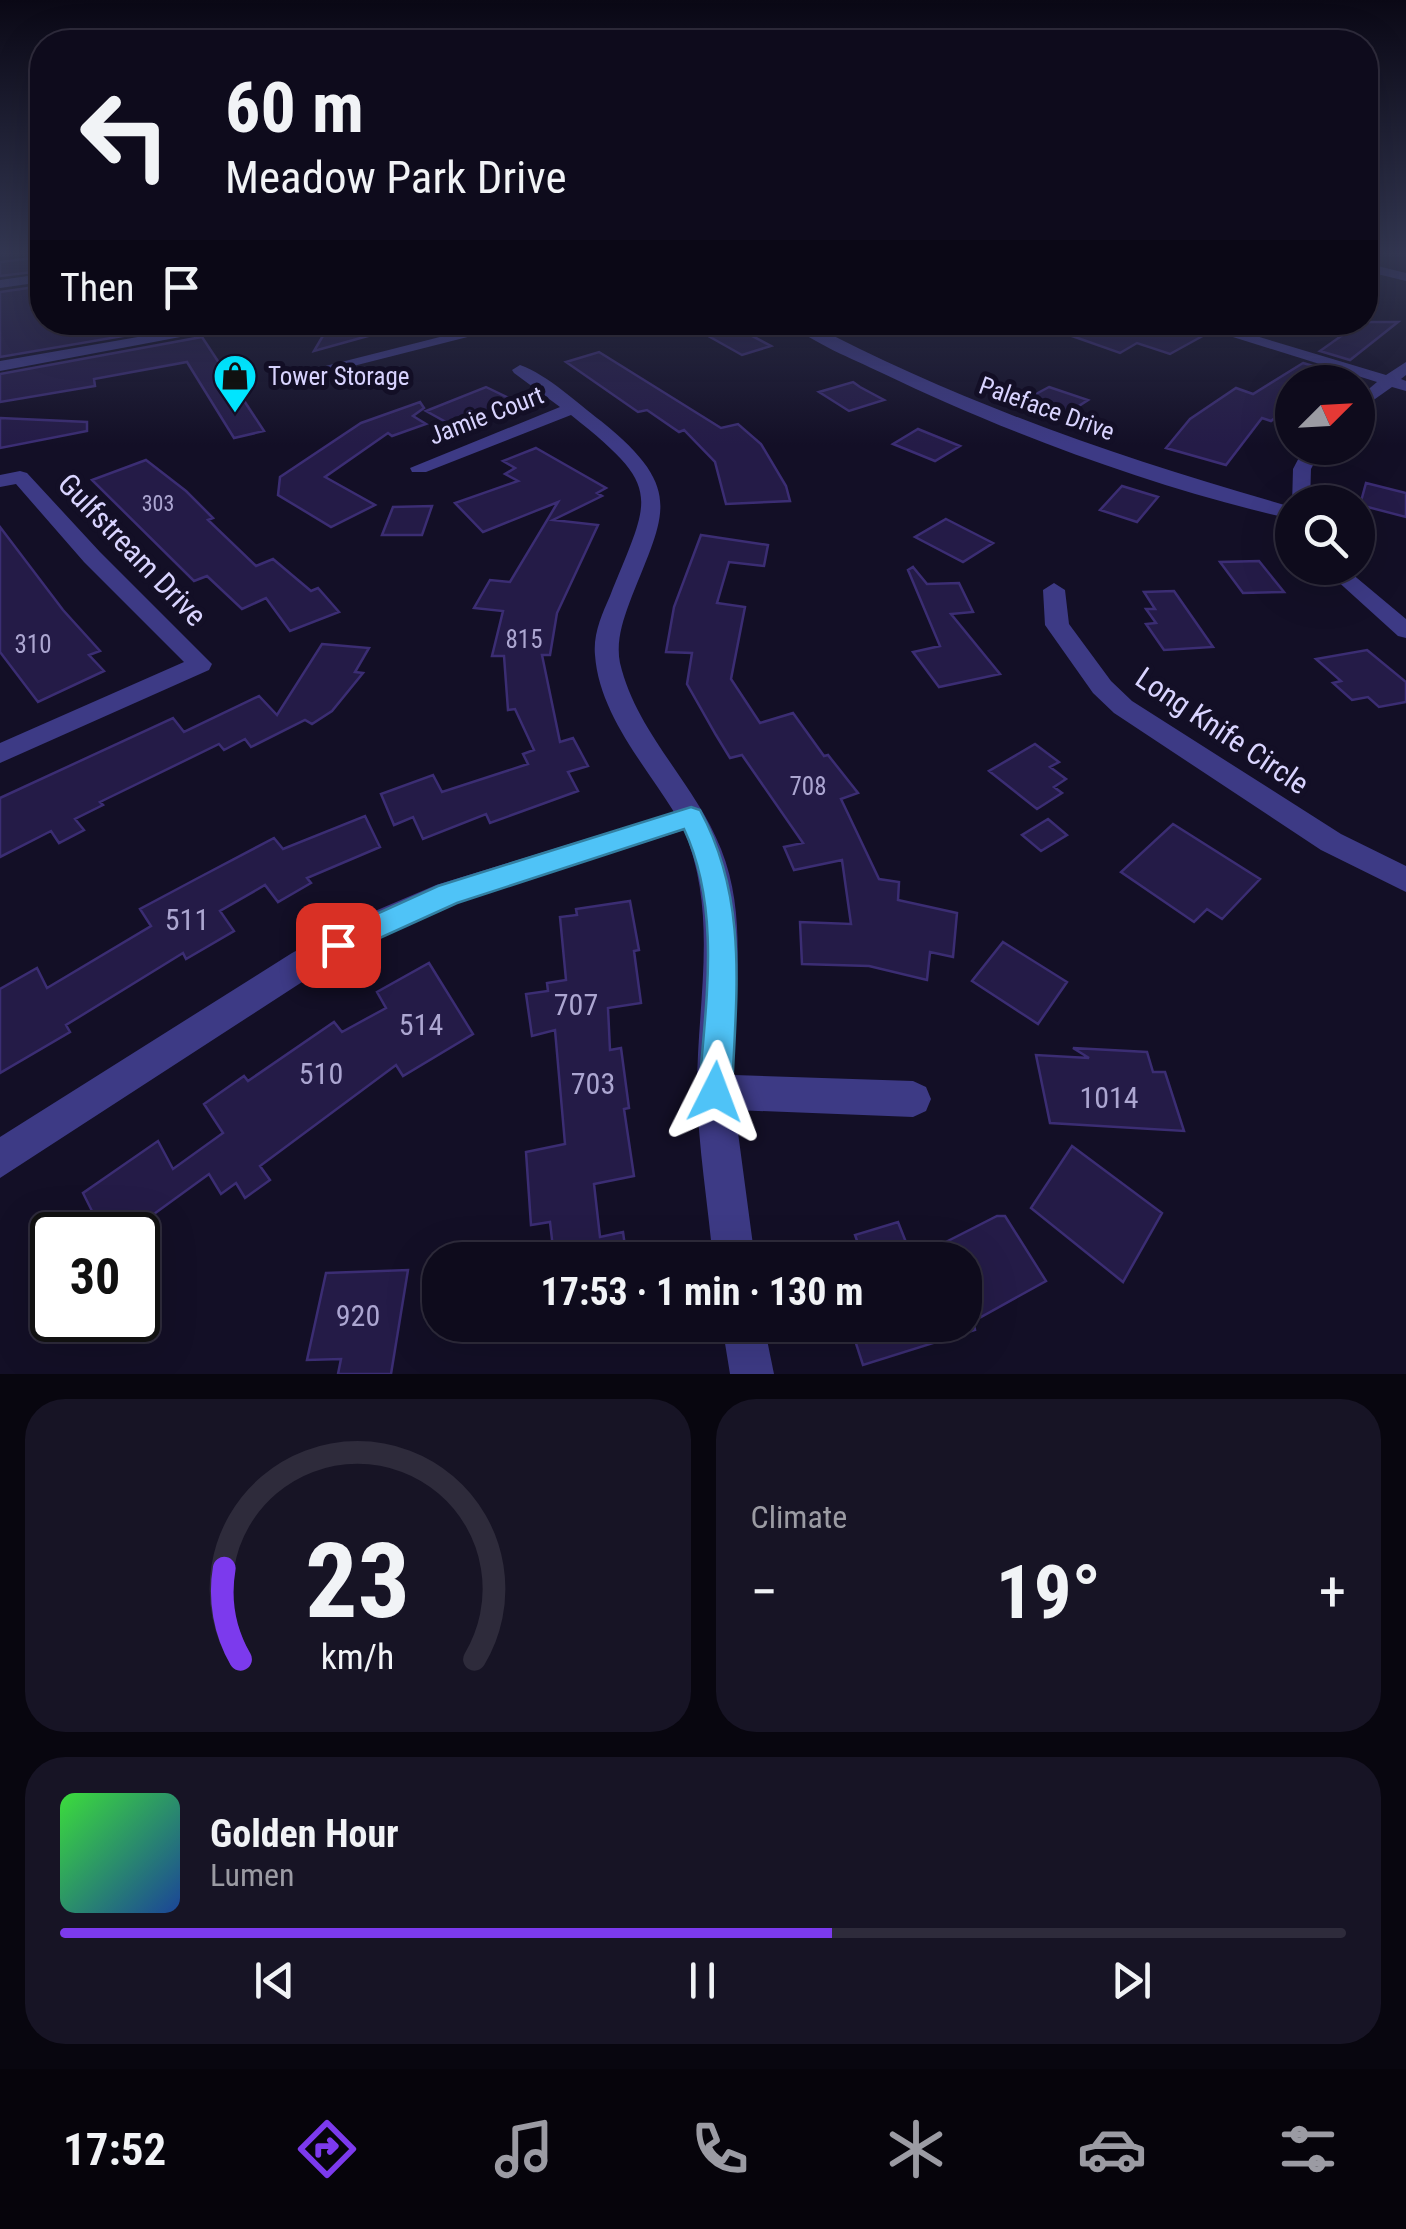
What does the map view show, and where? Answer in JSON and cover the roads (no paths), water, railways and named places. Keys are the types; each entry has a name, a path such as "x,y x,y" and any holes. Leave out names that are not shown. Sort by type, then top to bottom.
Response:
{"street":[{"path":"0,366 179,335"},
{"path":"302,374 466,335"},
{"name":"Paleface Drive","path":"821,335 907,379 1053,438 1275,508"},
{"path":"1235,335 1406,386"},
{"path":"1375,392 1406,367"},
{"path":"520,370 628,455 646,476 653,497 652,520 610,624 606,657 638,738 691,817 708,852 724,943 715,1092 732,1242"},
{"name":"Jamie Court","path":"418,468 571,409"},
{"name":"Gulfstream Drive","path":"0,754 200,664 10,479"},
{"path":"1353,585 1406,631"},
{"name":"Long Knife Circle","path":"1054,590 1057,625 1102,687 1123,707 1330,842 1406,880"},
{"path":"0,1160 304,964 372,926 448,894 691,817"},
{"path":"715,1092 913,1099"},
{"path":"746,1342 752,1374"}],"place":[{"name":"Tower Storage","path":"235,414"}]}
